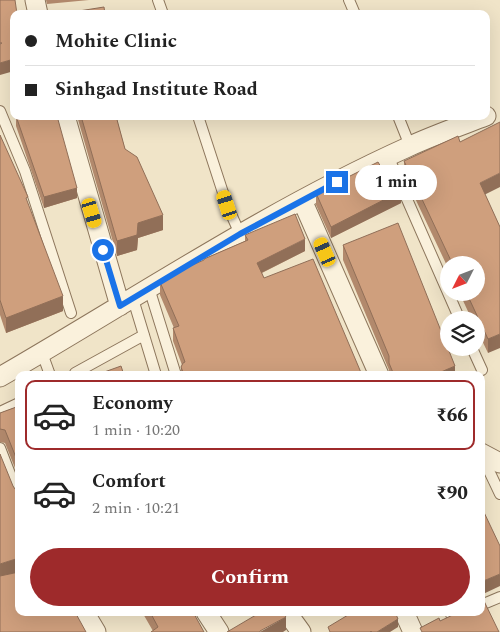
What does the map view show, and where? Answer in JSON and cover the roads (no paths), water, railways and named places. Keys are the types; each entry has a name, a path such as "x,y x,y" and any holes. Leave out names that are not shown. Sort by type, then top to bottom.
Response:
{"street":[{"path":"66,120 126,302"},
{"path":"0,376 42,353 240,234 302,200 388,156 476,120"},
{"path":"302,200 377,371"},
{"path":"485,456 500,463"},
{"path":"86,616 96,632"},
{"path":"209,616 219,632"},
{"path":"289,616 301,632"}],"lane":[{"path":"0,111 25,172 71,313"},
{"path":"199,120 227,205 240,234"},
{"path":"400,120 410,146"},
{"path":"388,156 456,311"},
{"path":"149,288 175,371"},
{"path":"126,302 144,335 155,371"},
{"path":"79,371 144,335"},
{"path":"42,353 49,371"},
{"path":"476,356 482,370"},
{"path":"0,412 15,405"},
{"path":"0,448 15,487"},
{"path":"485,462 500,494"},
{"path":"485,604 500,597"}]}
